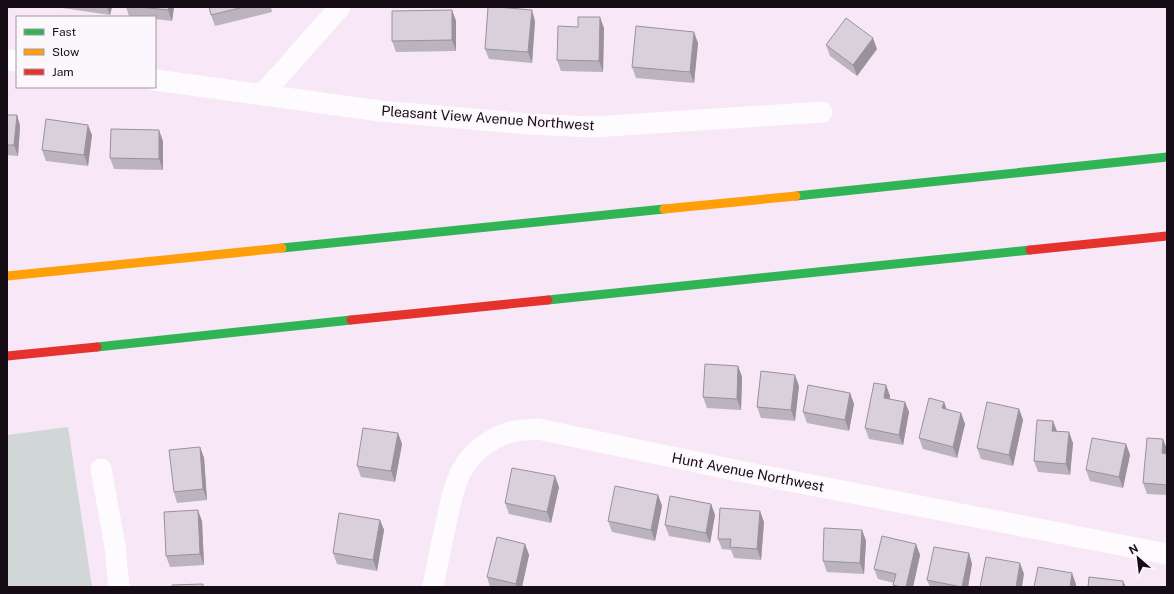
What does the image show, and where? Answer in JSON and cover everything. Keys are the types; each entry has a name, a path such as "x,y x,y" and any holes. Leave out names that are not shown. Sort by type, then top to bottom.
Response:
{"highway":[{"path":"7,276 494,225 832,193 1167,157"},
{"path":"7,356 1167,236"}],"street":[{"path":"262,95 340,7"},
{"name":"Pleasant View Avenue Northwest","path":"156,80 380,111 529,124 593,127 822,112"},
{"name":"Hunt Avenue Northwest","path":"433,587 453,486 463,467 474,454 492,440 512,432 538,429 734,470 1167,554"},
{"path":"101,469 115,546 119,587"}],"shaded area":[{"path":"68,427 92,587 7,587 7,435"}],"building":[{"path":"139,7 169,7 168,10"},
{"path":"209,7 244,7 211,15"},
{"path":"488,7 532,10 528,52 485,49"},
{"path":"452,10 452,40 392,41 392,11"},
{"path":"578,17 600,17 599,61 557,60 558,26 578,27"},
{"path":"846,18 873,38 853,65 826,45"},
{"path":"636,26 694,32 690,72 632,67"},
{"path":"7,115 17,115 14,145 7,145"},
{"path":"46,119 88,125 84,155 42,150"},
{"path":"111,129 159,130 159,159 110,158"},
{"path":"705,364 738,366 737,399 703,397"},
{"path":"761,371 795,375 791,410 757,407"},
{"path":"874,383 886,385 884,398 905,402 899,435 865,428"},
{"path":"808,385 850,393 845,420 803,412"},
{"path":"929,398 944,402 942,408 961,413 953,447 919,438"},
{"path":"987,402 1019,409 1009,455 977,448"},
{"path":"1037,420 1053,421 1052,431 1069,432 1066,464 1034,461"},
{"path":"363,428 398,433 391,471 357,466"},
{"path":"1092,438 1126,444 1119,477 1086,470"},
{"path":"1147,438 1163,439 1162,453 1167,454 1167,485 1143,483"},
{"path":"200,447 203,489 174,492 169,450"},
{"path":"512,468 555,476 547,512 505,503"},
{"path":"615,486 658,495 651,530 608,521"},
{"path":"670,496 711,504 706,533 665,525"},
{"path":"720,508 760,511 757,549 730,547 731,539 718,539"},
{"path":"198,510 200,554 166,556 164,512"},
{"path":"339,513 380,520 373,560 333,553"},
{"path":"824,528 862,530 860,563 823,561"},
{"path":"882,536 916,544 906,587 893,585 896,574 874,569"},
{"path":"497,537 525,544 516,584 487,577"},
{"path":"934,547 969,553 962,587 927,580"},
{"path":"986,557 1020,563 1016,587 980,587"},
{"path":"1038,567 1072,573 1070,587 1034,587"},
{"path":"1089,577 1123,581 1123,587 1088,587"},
{"path":"203,584 203,587 172,587 172,585"}],"traffic: fast":[{"path":"796,196 1167,157"},
{"path":"282,248 664,209"},
{"path":"548,300 1030,250"},
{"path":"97,347 351,320"}],"traffic: slow":[{"path":"664,209 796,196"},
{"path":"7,276 282,248"}],"traffic: jam":[{"path":"1030,250 1167,236"},
{"path":"351,320 548,300"},
{"path":"7,356 97,347"}]}
